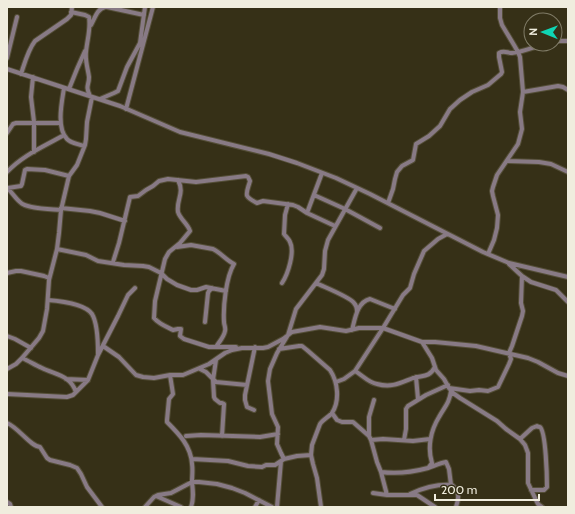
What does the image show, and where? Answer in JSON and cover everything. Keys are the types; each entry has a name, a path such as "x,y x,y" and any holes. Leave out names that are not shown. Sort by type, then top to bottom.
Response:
{"street":[{"path":"21,74 27,54 35,41 67,19 71,15 72,7"},
{"path":"90,28 98,11 102,7 144,15"},
{"path":"100,99 118,91 127,67 140,43 146,7"},
{"path":"126,109 153,7"},
{"path":"488,254 495,237 498,215 492,187 518,144 522,129 520,112 523,92 520,57 502,25 500,18 500,7"},
{"path":"7,369 16,364 22,358 40,338 43,331 46,322 49,278 57,249 61,209 69,176 78,165 86,139 91,96 87,87 89,78 86,61 90,19 88,16 71,12"},
{"path":"7,58 17,17"},
{"path":"84,146 67,140 60,123 61,107 67,89 86,51"},
{"path":"388,203 397,172 402,166 413,160 416,144 429,136 440,126 450,109 460,100 472,92 488,85 501,74 500,52 513,53 523,51"},
{"path":"7,69 100,99 180,132 280,157 357,188 447,234 509,263 567,276"},
{"path":"33,77 31,97 34,122 34,152"},
{"path":"523,92 558,86 568,90"},
{"path":"7,134 13,124 19,122 60,123"},
{"path":"7,172 13,165 64,135"},
{"path":"507,161 551,164 568,172"},
{"path":"8,188 21,186 25,170 27,169 45,170 69,176"},
{"path":"307,213 322,173"},
{"path":"113,262 125,221 130,197 138,196 159,181 168,179 196,182 246,176 250,181 246,193 248,198 257,203 288,204 298,207 307,213 335,226"},
{"path":"178,180 181,191 178,204 178,213 190,231 167,255 164,262 155,301 154,319 173,330 181,329 181,338 209,347 263,348 281,340 292,332 320,327 346,331 360,328 383,328 422,342 470,345 509,353 528,358 558,373 568,376"},
{"path":"8,188 23,205 90,211 125,221"},
{"path":"277,507 283,460 277,443 278,426 272,415 268,381 269,374 279,349 288,335 296,309 322,275 324,270 325,250 328,240 357,188"},
{"path":"314,195 345,209 380,228"},
{"path":"282,283 292,254 290,243 284,234 285,215 288,204"},
{"path":"336,382 346,378 355,371 403,295 410,288 414,274 424,251 438,239 447,234"},
{"path":"174,248 191,245 213,249 233,264 230,270 226,291 224,322 225,331 216,347"},
{"path":"57,249 88,256 98,261 113,262 124,265 146,266 161,273 177,285 194,290 205,287 226,291"},
{"path":"509,263 522,276 531,282 556,290 568,302"},
{"path":"7,273 22,271 49,278"},
{"path":"404,440 406,429 406,409 418,400 449,388 470,391 488,391 497,388 500,384 511,359 509,353 522,316 522,276"},
{"path":"316,283 350,299 355,304 357,312"},
{"path":"7,394 67,397 76,392 88,380 98,355 128,295 134,288"},
{"path":"205,322 208,293 212,288"},
{"path":"48,300 68,303 90,312 94,318 98,355"},
{"path":"352,330 357,312 362,303 368,300 395,309"},
{"path":"7,336 31,348"},
{"path":"422,342 433,360 435,367 449,388 460,398 494,419 524,443 527,449 528,482 537,502 542,507"},
{"path":"103,346 119,357 136,375 154,378 170,375 183,375 209,364 226,352 242,348"},
{"path":"279,349 299,346 303,347 326,366 336,382 338,393 332,413 322,421 318,427 312,445 312,464 317,478 321,507"},
{"path":"254,410 247,407 245,395 255,347"},
{"path":"22,358 66,378 73,385 76,392"},
{"path":"216,360 213,380 214,398 224,404 222,436"},
{"path":"355,371 373,383 383,385 398,384 416,377 427,375 432,372 435,367"},
{"path":"200,369 206,372 215,381 247,385"},
{"path":"170,375 173,394 169,398 167,420 182,438 192,459 193,499 191,507"},
{"path":"416,377 418,400"},
{"path":"66,378 88,380"},
{"path":"429,468 432,463 430,454 431,434 448,402 449,388"},
{"path":"374,400 369,416 370,438 387,496"},
{"path":"332,413 337,420 342,422 353,422 370,438 404,440 430,439"},
{"path":"7,423 16,428 35,446 40,447 49,460 77,468 87,487 102,507"},
{"path":"520,439 532,428 537,426 540,427 544,437 547,481 546,487 544,490 531,490"},
{"path":"186,436 201,435 260,437 278,434"},
{"path":"192,459 228,461 248,466 257,466 275,465 283,460 297,456 311,455"},
{"path":"381,472 413,472 447,462 451,485 458,493 456,507"},
{"path":"145,507 156,496 163,493 174,492 192,482 205,482 224,486 245,493 259,500 265,505 272,507"},
{"path":"410,494 441,485 451,485"},
{"path":"373,493 387,496 410,494 417,495 435,507"},
{"path":"156,496 181,507"},
{"path":"255,507 259,500"},
{"path":"7,502 11,507"},
{"path":"98,502 99,507"}]}
